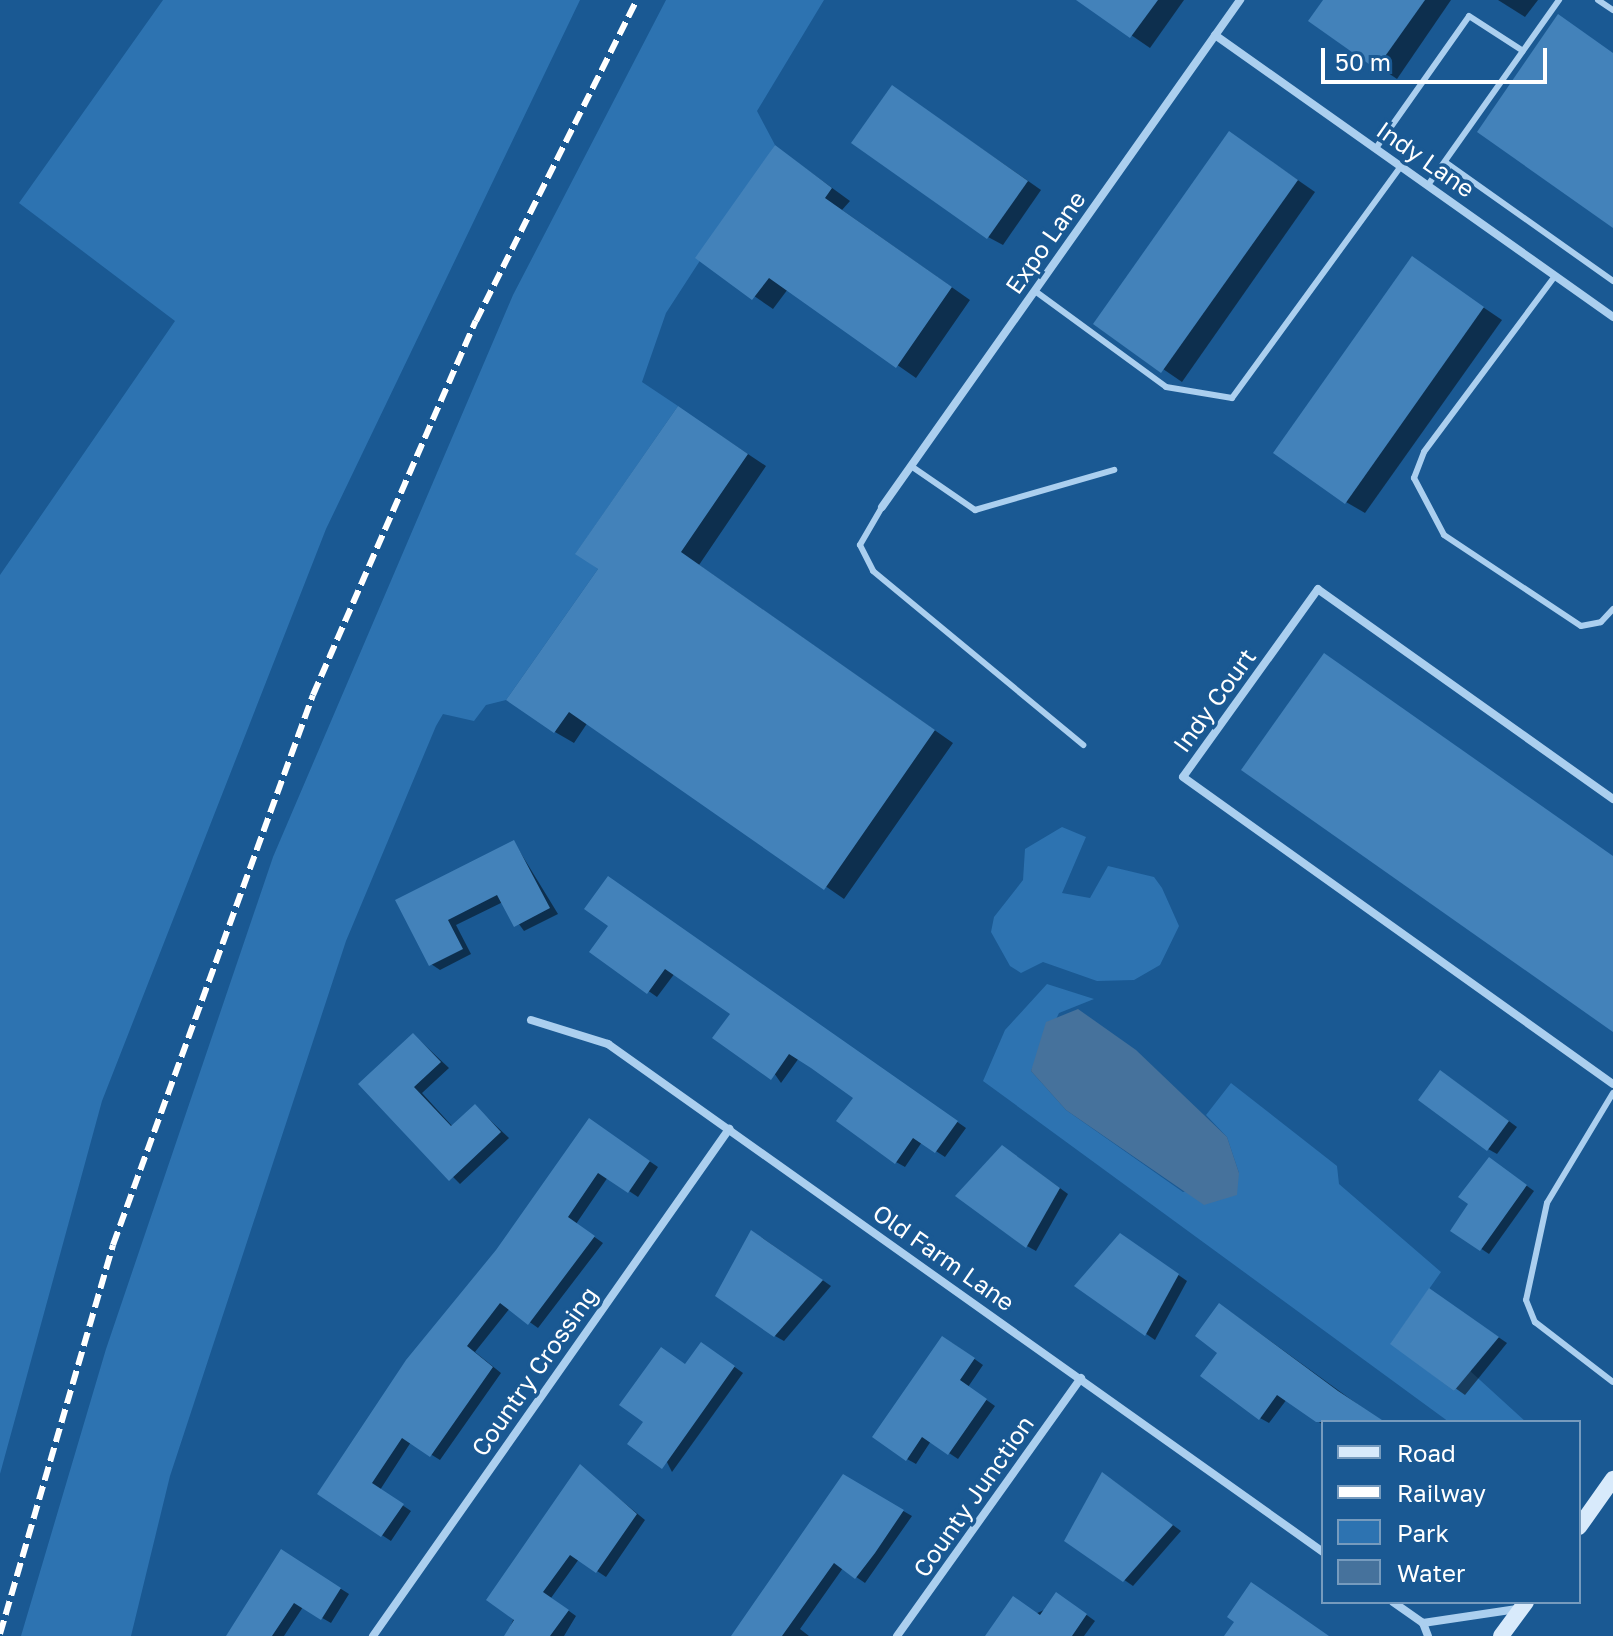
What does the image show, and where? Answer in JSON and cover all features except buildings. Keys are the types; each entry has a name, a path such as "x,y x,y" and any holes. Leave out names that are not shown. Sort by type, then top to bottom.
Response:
{"main road":[{"path":"1581,1524 1613,1479"},
{"path":"1501,1636 1523,1606"}],"street":[{"name":"Expo Lane","path":"882,507 1240,0"},
{"name":"Indy Lane","path":"1215,35 1613,317"},
{"name":"Indy Court","path":"1613,799 1318,589 1183,777 1613,1084"},
{"name":"Old Farm Lane","path":"531,1020 608,1044 1321,1551"},
{"name":"Country Crossing","path":"373,1636 729,1129"},
{"name":"County Junction","path":"897,1636 1081,1378"},
{"path":"1396,1604 1423,1623 1428,1636"},
{"path":"1423,1623 1523,1606"}],"lane":[{"path":"1428,185 1559,0"},
{"path":"1598,0 1613,10"},
{"path":"1376,148 1469,16 1523,51"},
{"path":"1445,162 1613,281"},
{"path":"1035,291 1166,387 1232,398 1401,166"},
{"path":"1555,276 1424,452 1414,478 1444,535 1581,626 1601,622 1613,609"},
{"path":"911,466 975,510 1114,470"},
{"path":"882,507 860,545 873,571 1083,745"},
{"path":"1613,1093 1547,1203 1526,1300 1535,1322 1613,1382"}],"green space":[{"path":"163,0 580,0 326,529 102,1101 0,1474 0,575 175,321 19,203"},
{"path":"666,0 824,0 757,111 775,145 666,313 642,382 678,406 576,553 598,569 506,700 486,705 474,721 443,714 436,726 346,941 170,1476 131,1636 21,1636 106,1349 273,857 513,295"},
{"path":"1062,827 1086,837 1062,893 1090,898 1108,866 1154,877 1162,888 1179,926 1160,965 1134,980 1097,981 1043,962 1021,973 1010,966 991,932 994,917 1023,880 1025,849"},
{"path":"1047,984 1094,999 1059,1013 1031,1071 1066,1110 1183,1192 1239,1173 1227,1137 1206,1115 1231,1083 1337,1166 1339,1184 1441,1272 1391,1343 1454,1391 1469,1370 1524,1420 1446,1420 983,1081 1005,1030"}],"water":[{"path":"1078,1009 1136,1050 1227,1137 1239,1173 1237,1195 1204,1205 1066,1110 1031,1071 1046,1022"}],"railway":[{"path":"0,1634 113,1245 313,695 476,321 637,0"}]}
